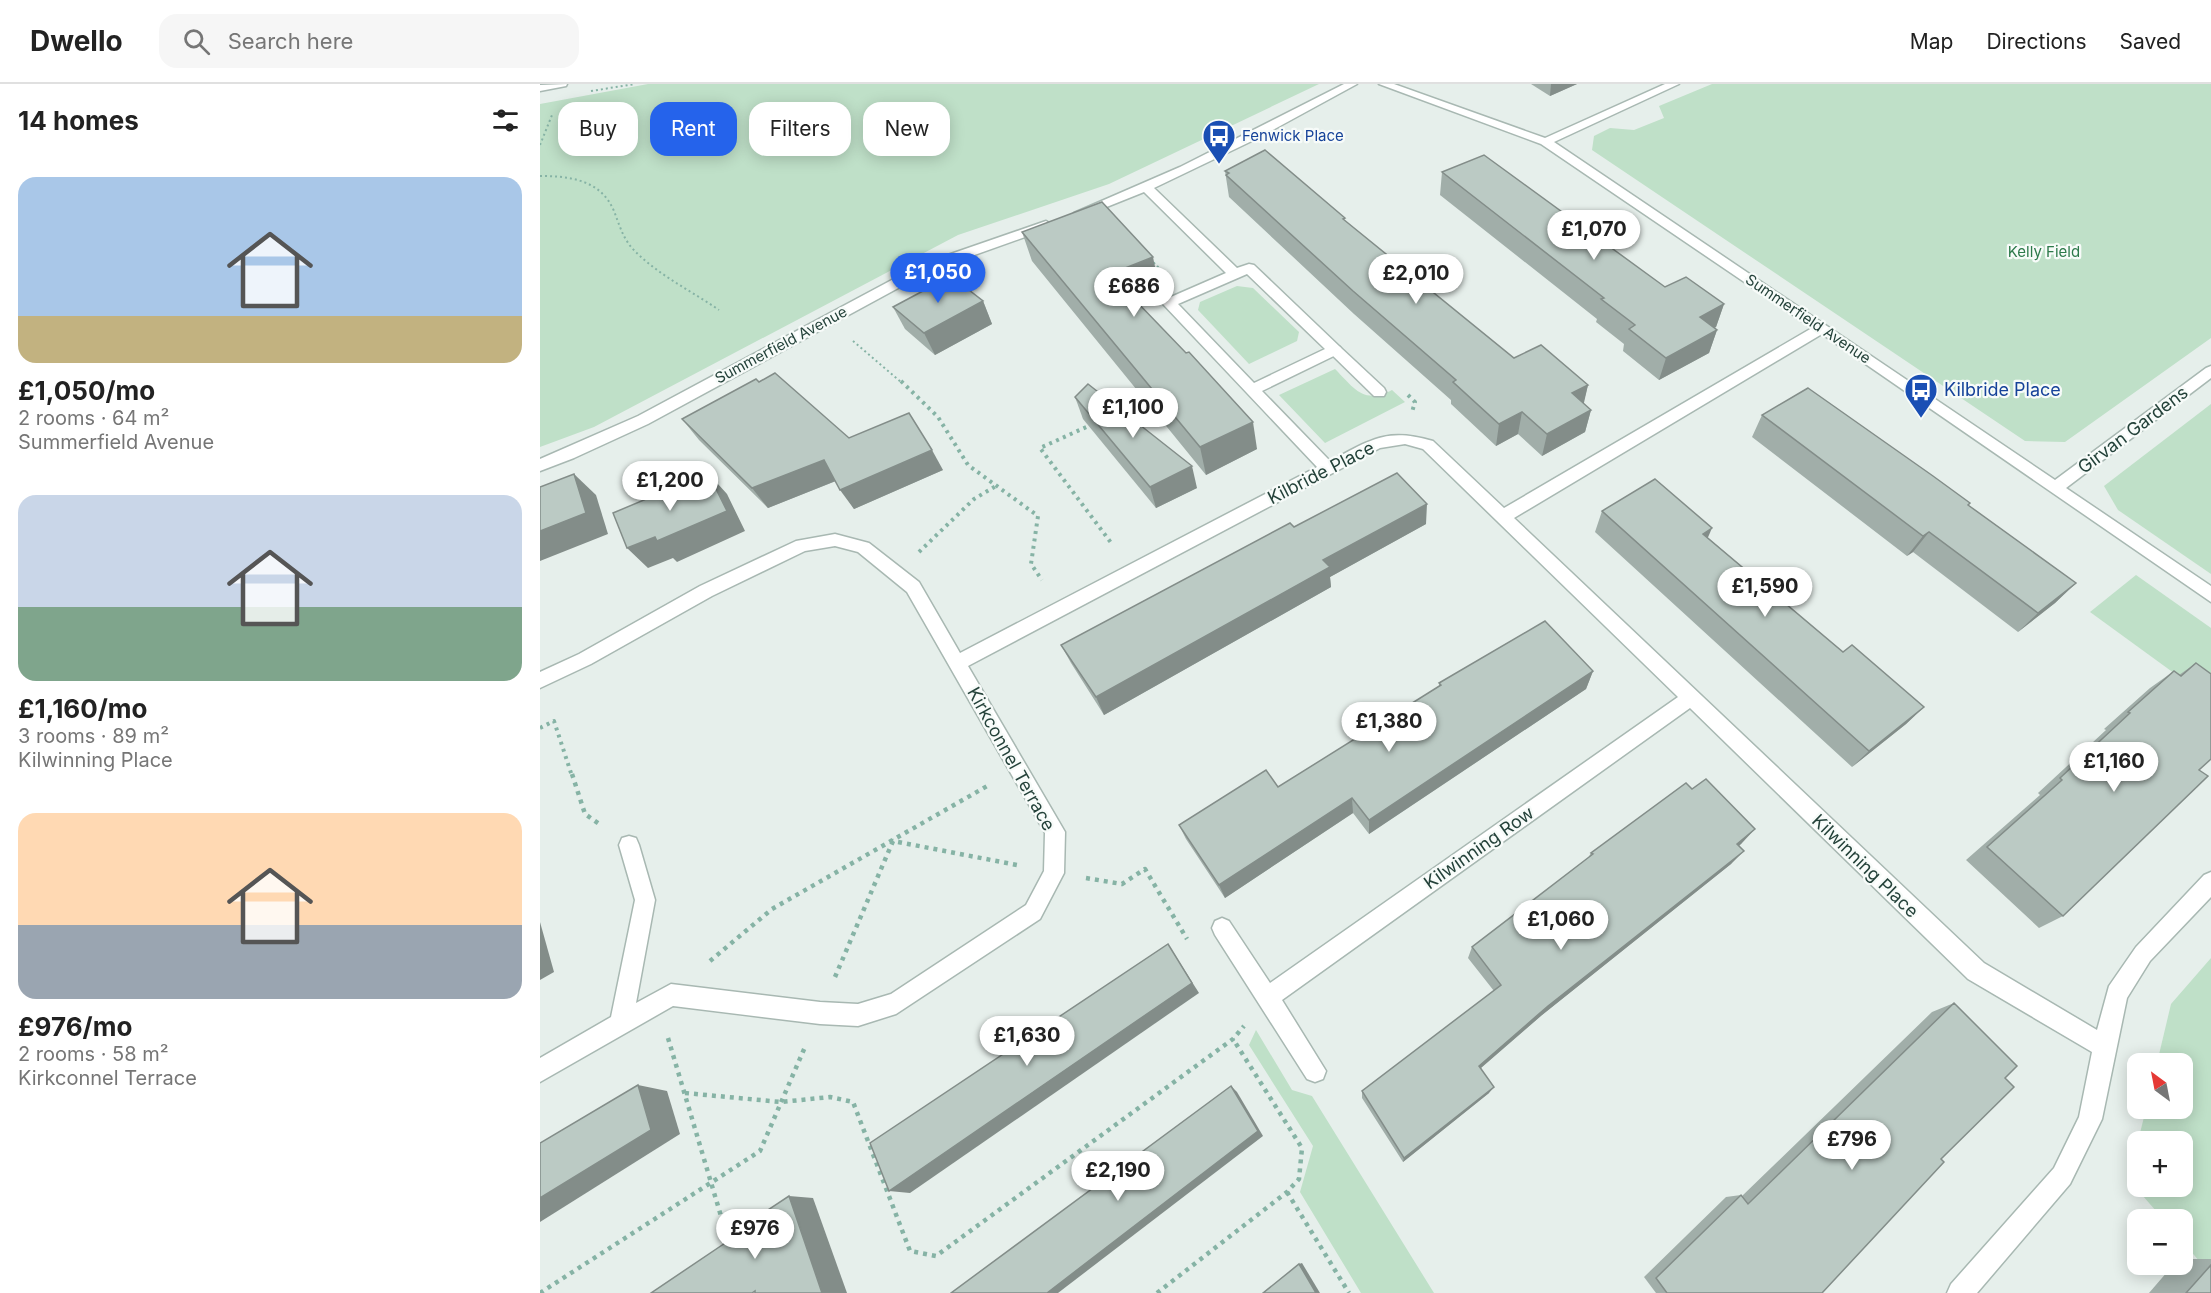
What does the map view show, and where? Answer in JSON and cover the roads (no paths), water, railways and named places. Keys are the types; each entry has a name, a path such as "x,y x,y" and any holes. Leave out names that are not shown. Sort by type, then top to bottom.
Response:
{"street":[{"path":"540,88 562,84"},
{"name":"Summerfield Avenue","path":"540,465 643,420 827,319 909,277 947,260 1146,187 1352,84"},
{"name":"Summerfield Avenue","path":"1384,84 1545,142 1822,328 2211,595"},
{"path":"1545,142 1674,84"},
{"path":"1146,187 1235,274"},
{"path":"1328,469 1169,303 1249,268 1379,392"},
{"path":"1502,517 1822,328"},
{"path":"1252,390 1335,350"},
{"name":"Girvan Gardens","path":"2055,488 2211,371"},
{"name":"Kilbride Place","path":"957,663 1377,443 1405,439 1428,446 1502,517"},
{"name":"Kilwinning Place","path":"1502,517 1976,971 2104,1047"},
{"name":"Kirkconnel Terrace","path":"540,680 585,659 706,591 802,545 835,540 863,547 913,586 1055,832 1054,873 1034,912 896,1003 858,1015 820,1013 671,995 540,1071"},
{"name":"Kilwinning Row","path":"1268,997 1689,698"},
{"path":"621,1023 645,900 629,845"},
{"path":"1960,1293 2062,1176 2090,1119 2117,994 2143,954 2211,882"},
{"path":"1222,928 1315,1071"}],"place":[{"name":"Fenwick Place","path":"1219,165"},
{"name":"Kilbride Place","path":"1921,419"}],"park label":[{"name":"Kelly Field","path":"2044,252"}]}
